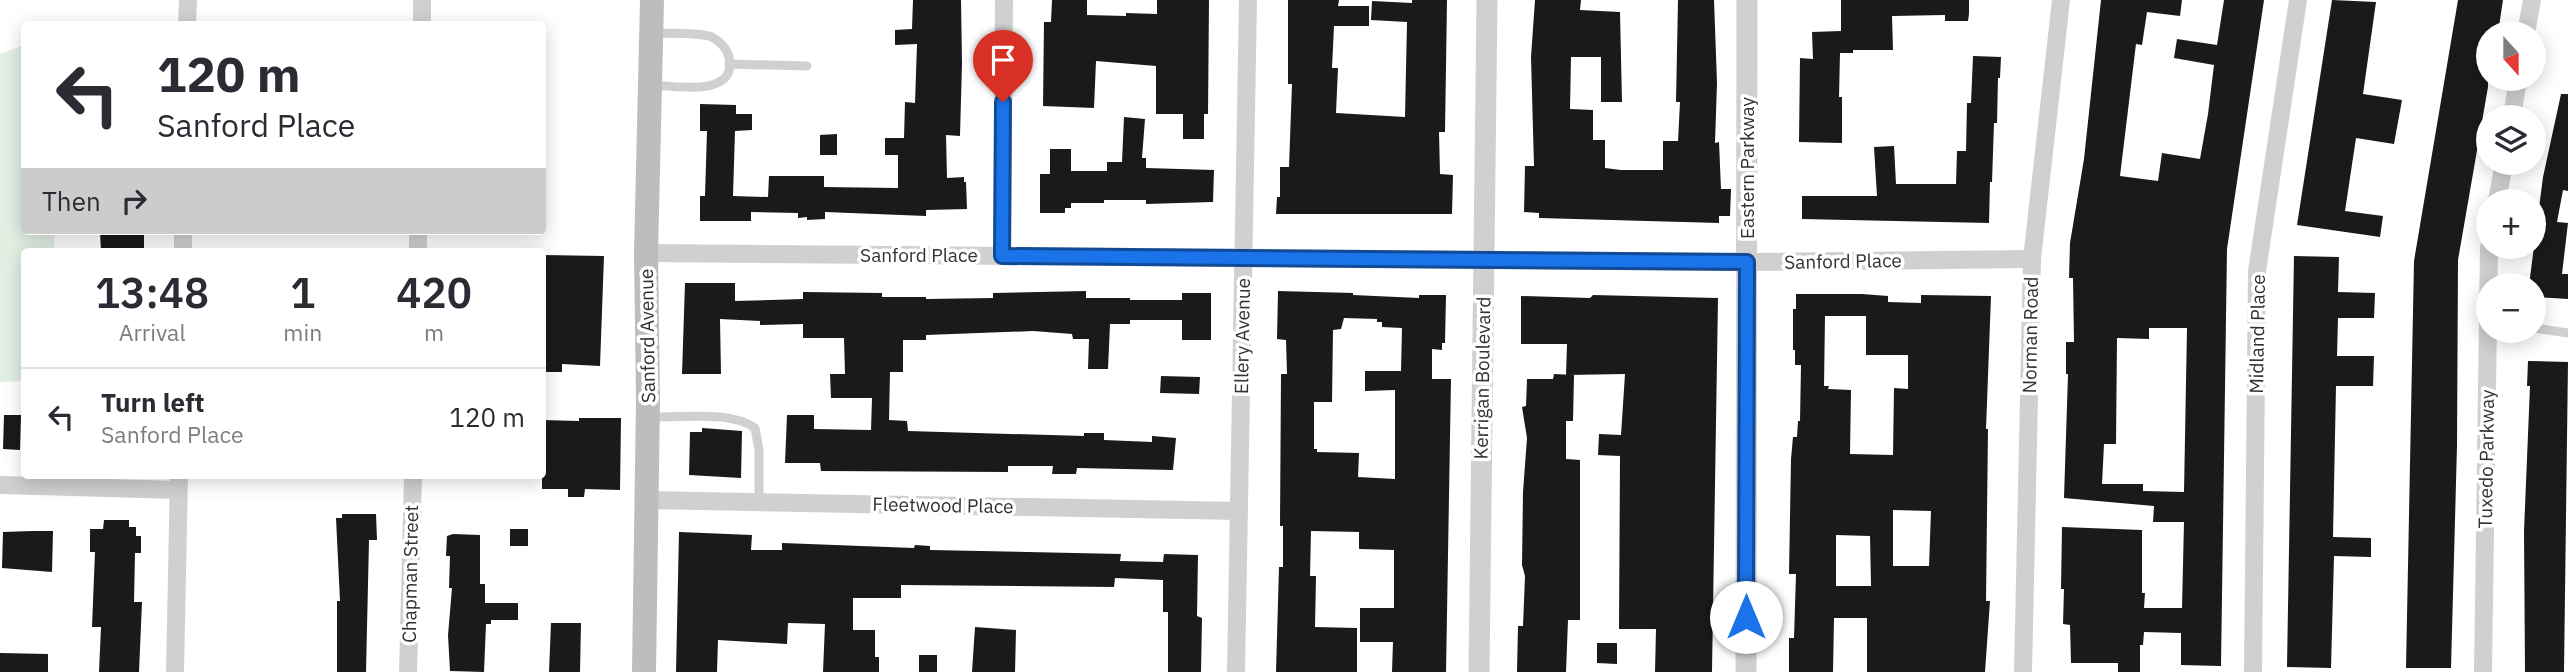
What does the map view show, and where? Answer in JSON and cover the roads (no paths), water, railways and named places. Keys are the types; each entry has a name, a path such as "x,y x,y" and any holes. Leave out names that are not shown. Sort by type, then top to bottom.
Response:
{"main road":[{"name":"Sanford Avenue","path":"644,672 648,417 646,253 652,0"}],"street":[{"path":"187,21 188,0"},
{"path":"422,0 422,21"},
{"path":"1002,256 1004,0"},
{"name":"Ellery Avenue","path":"1236,672 1248,0"},
{"name":"Kerrigan Boulevard","path":"1479,672 1488,0"},
{"name":"Eastern Parkway","path":"1746,672 1747,0"},
{"name":"Norman Road","path":"2023,672 2032,259 2061,0"},
{"name":"Midland Place","path":"2253,672 2257,271 2298,0"},
{"path":"2528,21 2532,0"},
{"name":"Sanford Place","path":"646,253 1747,262 2032,259"},
{"name":"Tuxedo Parkway","path":"2483,672 2488,343"},
{"name":"Chapman Street","path":"408,672 413,479"},
{"path":"0,485 178,483 175,672"},
{"name":"Fleetwood Place","path":"647,500 1239,511"}],"lane":[{"path":"649,85 709,87 720,84 729,72 729,56 723,45 710,36 650,33"},
{"path":"729,64 807,66"},
{"path":"2546,330 2568,333"},
{"path":"648,417 745,420 755,428 759,450 759,502"}]}
